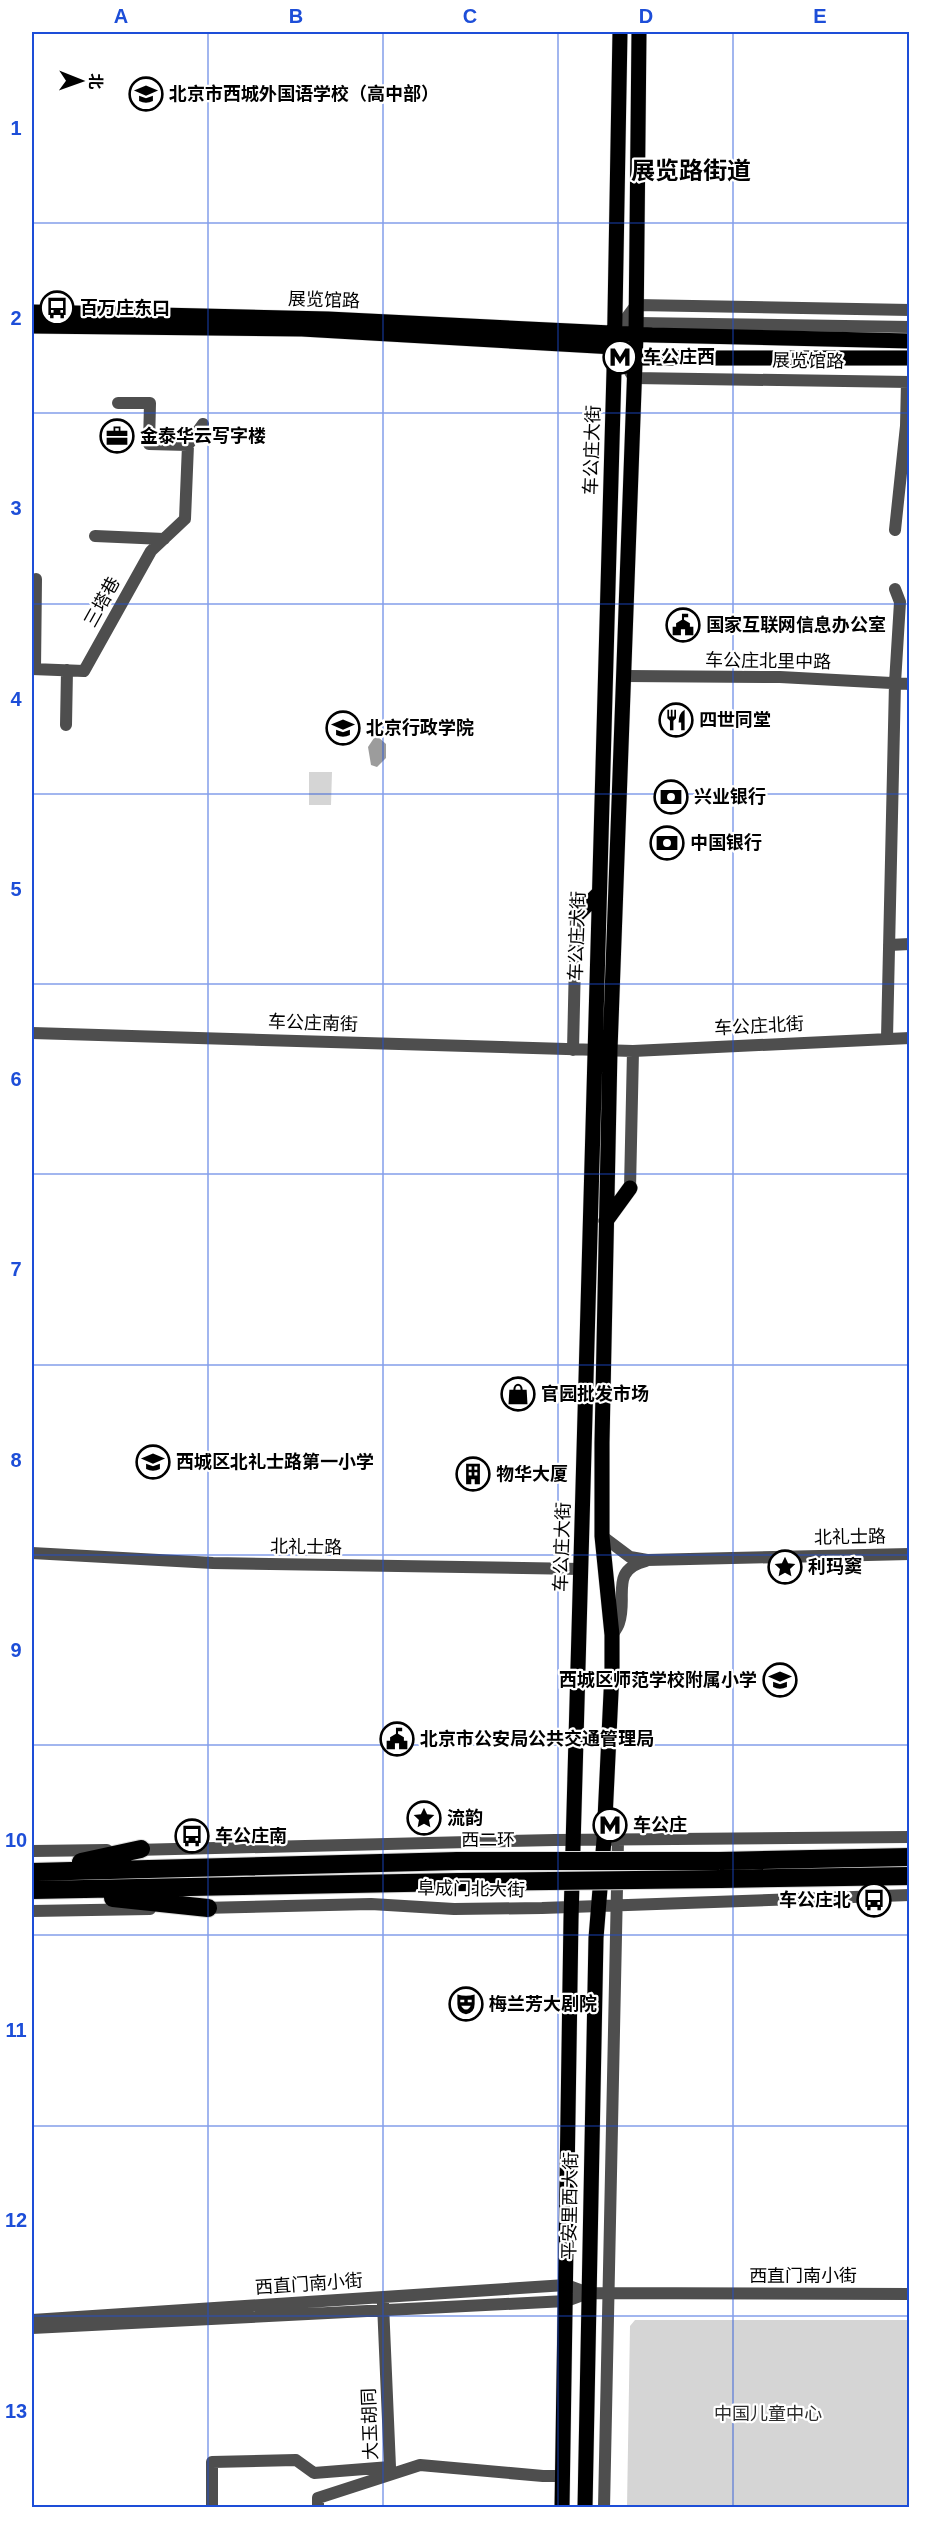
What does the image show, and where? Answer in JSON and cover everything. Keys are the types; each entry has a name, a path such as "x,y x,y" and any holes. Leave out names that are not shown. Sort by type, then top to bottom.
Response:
{"highway":[{"path":"34,1881 141,1850"},
{"name":"西二环","path":"34,1881 459,1882 719,1870 909,1857"},
{"name":"西二环","path":"34,1881 459,1862 909,1876"},
{"path":"34,1881 208,1908"}],"main road":[{"name":"车公庄大街","path":"572,1906 614,340 620,32"},
{"path":"635,358 639,32"},
{"name":"展览馆路","path":"32,312 328,320 614,340"},
{"name":"展览馆路","path":"32,326 302,329 614,340"},
{"name":"展览馆路","path":"636,329 909,341"},
{"path":"635,358 614,340 636,329"},
{"name":"车公庄大街","path":"611,1840 612,1635 602,1536 606,1221 635,358"},
{"name":"展览馆路","path":"635,358 909,358"},
{"path":"576,916 598,894"},
{"path":"606,1221 630,1188"},
{"name":"平安里西大街","path":"585,2508 588,2293 599,1905 611,1840"},
{"name":"平安里西大街","path":"562,2508 572,1906"}],"street":[{"path":"634,378 614,340 636,306 909,310"},
{"path":"800,308 875,327"},
{"name":"展览馆路","path":"636,329 909,327"},
{"name":"展览馆路","path":"634,378 908,382"},
{"path":"896,530 908,382"},
{"path":"118,403 150,403 149,444 189,446"},
{"name":"三塔巷","path":"36,579 33,669 84,671 151,551 184,519 189,446 203,424"},
{"path":"95,536 164,539"},
{"path":"887,1038 895,683 900,602 895,589"},
{"path":"66,725 67,670"},
{"name":"车公庄北里中路","path":"625,676 780,677 909,684"},
{"path":"573,1050 576,916"},
{"path":"889,945 909,945"},
{"name":"车公庄南街","path":"32,1033 610,1050"},
{"name":"车公庄北街","path":"610,1050 633,1051 909,1038"},
{"path":"630,1188 633,1051"},
{"name":"北礼士路","path":"602,1536 630,1557 647,1560 909,1554"},
{"name":"北礼士路","path":"32,1553 213,1563 581,1569"},
{"path":"612,1635 619,1623 626,1571 633,1564 647,1560"},
{"path":"32,1851 909,1837"},
{"path":"604,2508 617,1905 611,1840"},
{"name":"阜成门北大街","path":"32,1911 371,1904 454,1909 909,1895"},
{"name":"西直门南小街","path":"32,2320 566,2285 588,2293 909,2294"},
{"name":"西直门南小街","path":"32,2328 566,2301 588,2293"},
{"name":"大玉胡同","path":"212,2508 212,2462 296,2460 314,2473 390,2468 382,2297"},
{"path":"318,2508 318,2498 420,2464 563,2476"}],"green space":[{"path":"309,772 332,772 331,805 309,805"},
{"name":"中国儿童中心","path":"635,2320 909,2320 909,2507 627,2507 630,2326"}],"shaded area":[{"path":"376,735 386,744 386,758 377,767 371,765 368,747"}],"place":[{"name":"北京市西城外国语学校（高中部）","path":"146,94"},
{"name":"百万庄东口","path":"57,308"},
{"name":"车公庄西","path":"620,357"},
{"name":"金泰华云写字楼","path":"117,436"},
{"name":"国家互联网信息办公室","path":"683,625"},
{"name":"四世同堂","path":"676,720"},
{"name":"北京行政学院","path":"343,728"},
{"name":"兴业银行","path":"671,797"},
{"name":"中国银行","path":"667,843"},
{"name":"官园批发市场","path":"518,1394"},
{"name":"西城区北礼士路第一小学","path":"153,1462"},
{"name":"物华大厦","path":"473,1474"},
{"name":"利玛窦","path":"785,1567"},
{"name":"西城区师范学校附属小学","path":"780,1680"},
{"name":"北京市公安局公共交通管理局","path":"397,1739"},
{"name":"流韵","path":"424,1818"},
{"name":"车公庄","path":"610,1825"},
{"name":"车公庄南","path":"192,1836"},
{"name":"车公庄北","path":"874,1900"},
{"name":"梅兰芳大剧院","path":"466,2004"}],"district":[{"name":"展览路街道","path":"691,171"}]}
